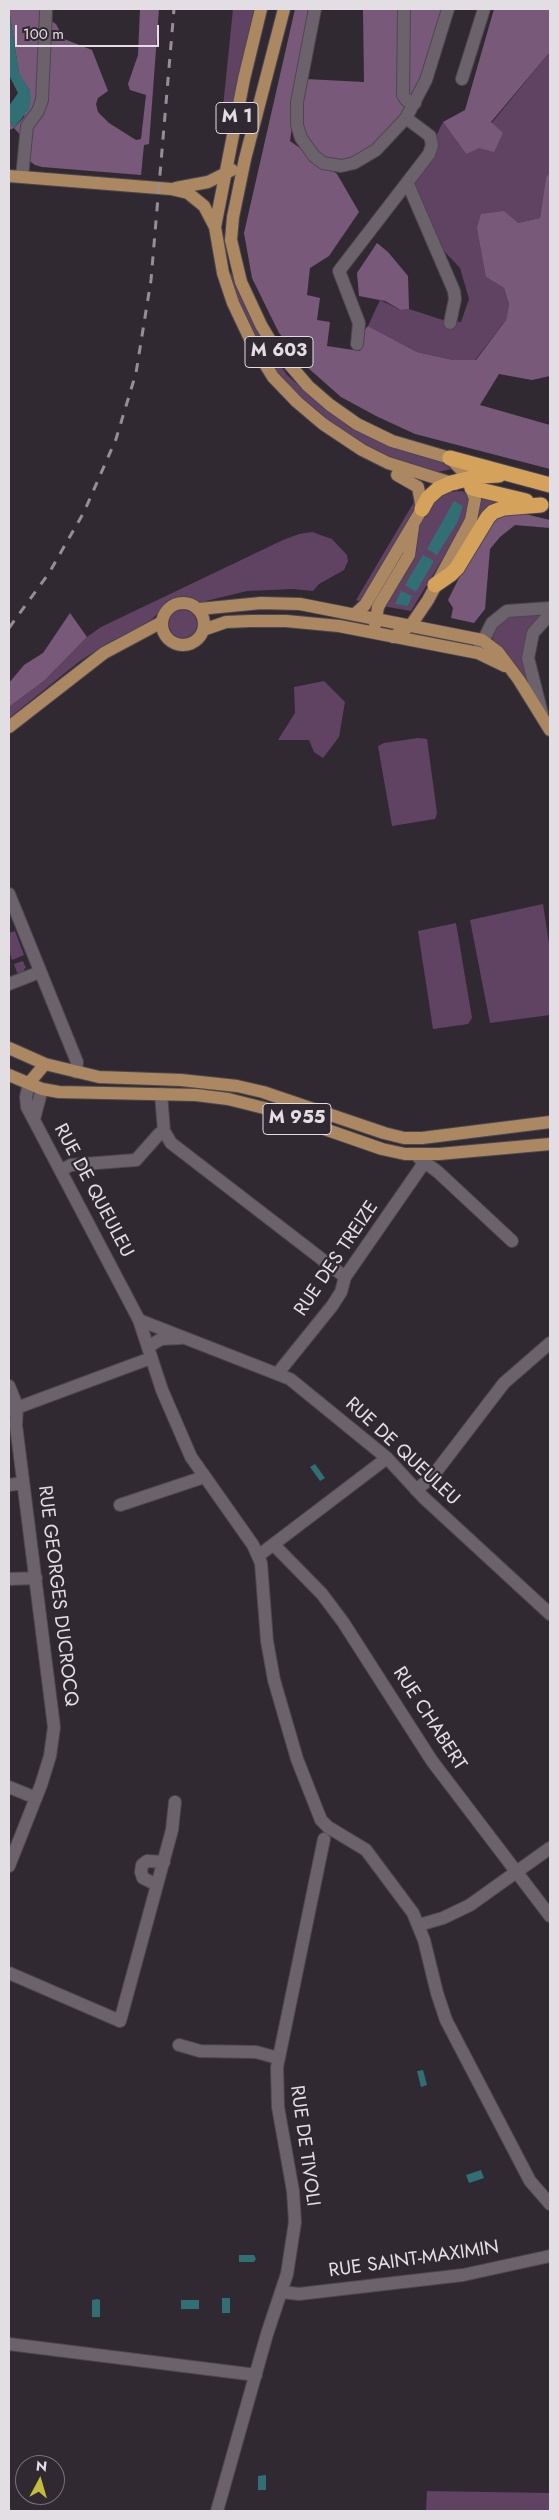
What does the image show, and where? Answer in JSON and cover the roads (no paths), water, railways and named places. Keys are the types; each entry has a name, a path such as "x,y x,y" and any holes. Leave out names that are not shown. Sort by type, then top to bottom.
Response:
{"highway":[{"name":"M 603","path":"450,458 550,485"},
{"path":"422,509 428,498 438,489 451,483 470,483 508,474"},
{"path":"470,483 545,506"},
{"path":"435,585 457,568 488,517 493,512 504,508 545,506"}],"main road":[{"name":"M 1","path":"215,227 244,78 261,9"},
{"path":"268,67 275,9"},
{"name":"M 1","path":"245,159 284,9"},
{"name":"M 603","path":"171,189 202,183 226,174 245,159"},
{"name":"M 603","path":"245,159 233,217 231,240 241,282 261,325 274,345 308,386 330,405 357,424 392,441 450,458"},
{"name":"M 603","path":"9,176 171,189 188,193 198,200 215,227 223,273 233,303 251,341 273,377 297,402 334,432 388,463 451,483"},
{"name":"M 603","path":"334,432 350,450 413,482 421,494 422,509"},
{"path":"394,637 411,625 471,520 475,504 470,483 450,458"},
{"path":"355,614 365,605 422,509"},
{"path":"378,633 375,626 375,618 378,607 409,555 413,524"},
{"path":"199,609 204,620 203,630 196,640 184,646 173,643 162,628 164,613 173,605 187,603 199,609 278,602 355,614 482,640 498,652 542,714 550,730"},
{"path":"203,630 226,622 286,621 339,626 478,653 510,669"},
{"path":"9,728 104,653 142,633 162,628"},
{"name":"M 955","path":"9,1048 45,1064 99,1077 181,1080 236,1086 263,1092 404,1138 422,1138 550,1122"},
{"path":"28,1083 45,1064"},
{"path":"42,1089 45,1064"},
{"name":"M 955","path":"9,1075 42,1089 59,1092 205,1096 245,1103 382,1149 422,1159 438,1154 550,1144"}],"street":[{"path":"315,9 297,102 297,125 306,148 322,162 341,166 354,164 376,150 406,118 426,80 448,9"},
{"path":"404,9 403,95 409,102 415,103"},
{"path":"462,79 484,9"},
{"path":"22,177 27,126 38,111 42,100 46,11"},
{"path":"358,344 359,323 339,271 408,184 429,154 432,144 430,136 406,118"},
{"path":"408,184 454,291 455,300 450,323"},
{"path":"478,653 482,640 492,623 507,611 550,608"},
{"path":"542,714 528,658 533,633 550,614"},
{"path":"9,894 78,1063 76,1072"},
{"path":"9,984 40,972"},
{"name":"RUE DE QUEULEU","path":"28,1083 26,1107 140,1320 181,1338 290,1379 332,1411 387,1458 416,1490 550,1614"},
{"name":"RUE DE QUEULEU","path":"34,1119 42,1089"},
{"path":"161,1094 164,1131 171,1143 346,1277"},
{"path":"61,1170 71,1165 136,1160 159,1134 164,1131"},
{"path":"438,1154 438,1172"},
{"path":"422,1159 512,1241"},
{"name":"RUE DES TREIZE","path":"278,1373 332,1306 341,1292 346,1277 422,1159"},
{"path":"140,1320 178,1432 191,1458 261,1563 267,1641 274,1680 297,1759 327,1831 366,1850 394,1886 419,1925 446,2020 530,2181 550,2204"},
{"name":"RUE DE QUEULEU","path":"13,1409 150,1352 161,1339 181,1338"},
{"path":"416,1490 432,1477 504,1383 550,1344"},
{"name":"RUE GEORGES DUCROCQ","path":"9,1386 16,1425 54,1727 50,1756 36,1798 9,1866"},
{"path":"258,1556 387,1458"},
{"path":"120,1504 204,1477"},
{"path":"9,1485 23,1483"},
{"name":"RUE CHABERT","path":"274,1545 322,1594 343,1622 432,1761 550,1916"},
{"path":"9,1579 36,1578"},
{"path":"9,1787 36,1798"},
{"path":"9,1973 120,2021 164,1862 172,1830 175,1802"},
{"name":"RUE DE TIVOLI","path":"216,2511 267,2334 282,2292 295,2222 293,2191 276,2091 278,2058 327,1831"},
{"path":"419,1925 458,1912 550,1848"},
{"path":"157,1885 142,1878 142,1865 147,1861 164,1862"},
{"path":"179,2045 200,2051 256,2052 278,2058"},
{"name":"RUE SAINT-MAXIMIN","path":"282,2292 299,2294 463,2275 550,2256"},
{"path":"9,2344 104,2354 256,2375"}],"water":[{"path":"9,9 19,73 30,91 31,99 29,109 14,128 9,120 9,106 18,93 9,75"},
{"path":"454,501 463,506 457,523 437,555 427,549"},
{"path":"423,555 434,561 416,592 405,585"},
{"path":"401,591 412,596 408,606 395,604"},
{"path":"315,1464 325,1478 320,1481 310,1467"},
{"path":"423,2070 427,2085 421,2087 417,2071"},
{"path":"481,2170 484,2178 469,2183 466,2175"},
{"path":"239,2255 254,2255 256,2259 254,2262 239,2262"},
{"path":"222,2298 230,2298 230,2313 222,2313"},
{"path":"92,2300 100,2300 100,2317 92,2317"},
{"path":"181,2300 199,2300 199,2309 181,2309"},
{"path":"266,2475 266,2490 258,2490 258,2476"}],"railway":[{"path":"9,628 49,573 84,512 116,439 136,373 151,280 174,9"}]}
